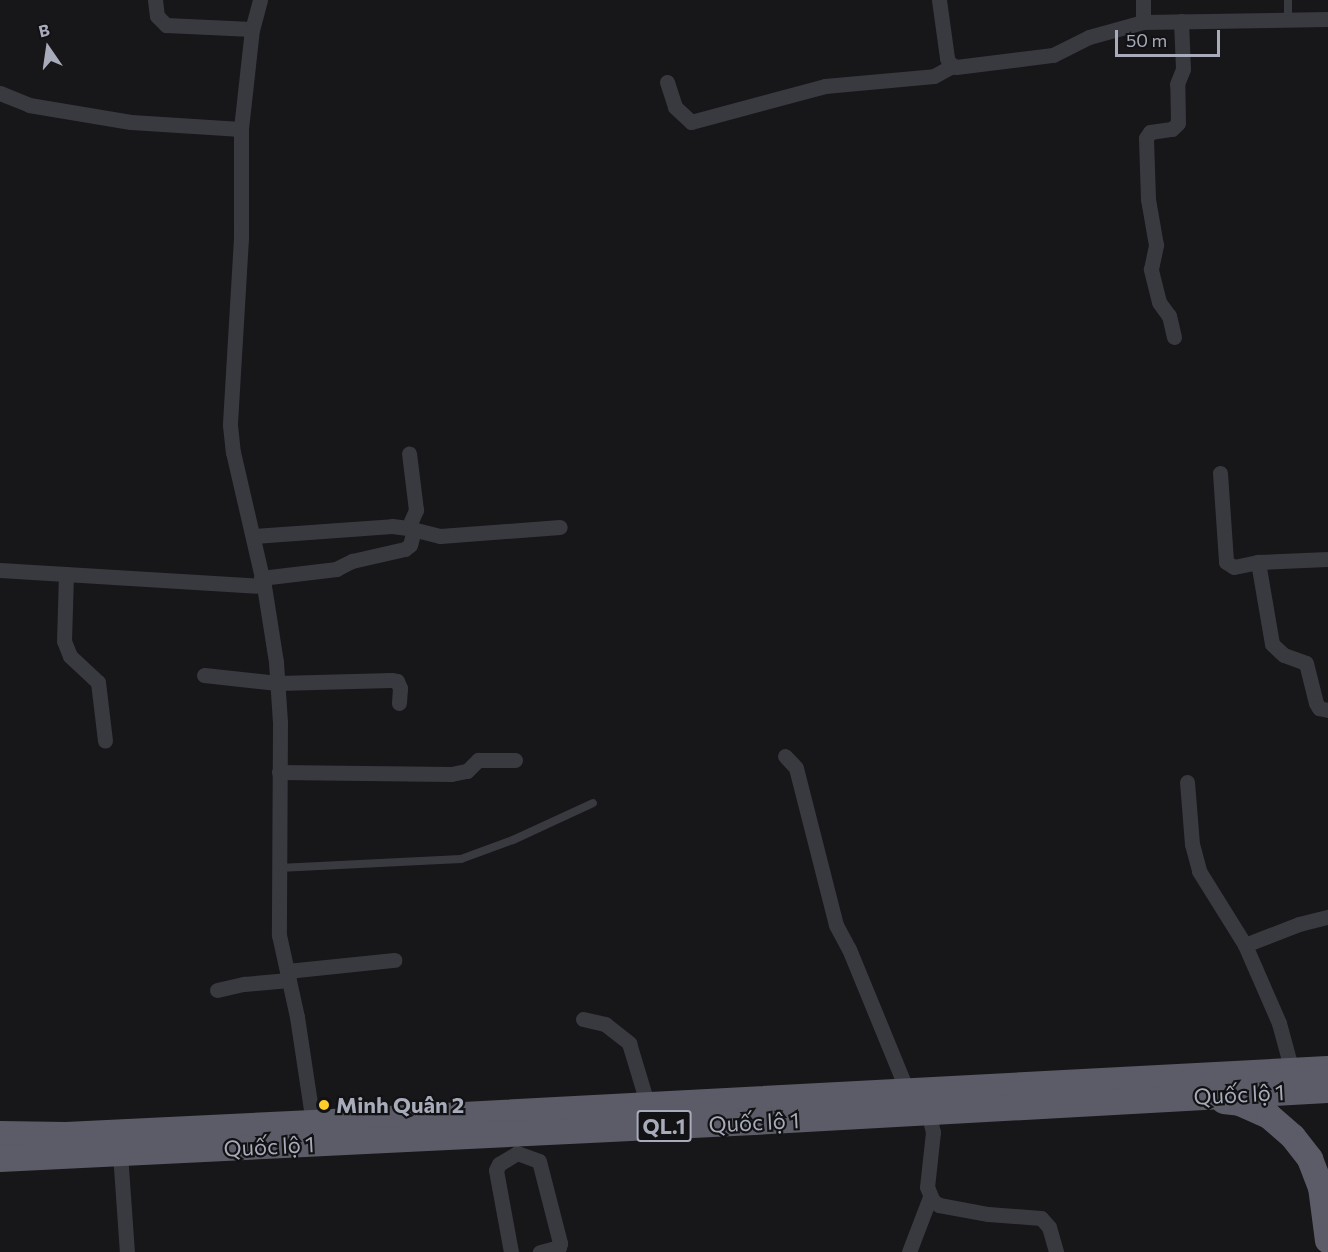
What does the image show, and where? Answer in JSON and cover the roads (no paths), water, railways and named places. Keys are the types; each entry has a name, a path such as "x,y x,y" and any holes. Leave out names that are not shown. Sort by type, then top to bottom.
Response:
{"highway":[{"name":"Quốc lộ 1","path":"0,1134 66,1135 313,1123 1328,1069"},
{"name":"Quốc lộ 1","path":"0,1159 120,1153 515,1143 928,1112 1328,1090"},
{"path":"1194,1097 1240,1103 1269,1116 1293,1137 1310,1159 1321,1188 1328,1241"}],"street":[{"path":"155,0 157,15 166,25 252,29"},
{"path":"260,0 252,29 241,129 241,238 230,425 233,452 254,537 278,683 278,926 300,1029 313,1123"},
{"path":"939,0 947,58 952,66"},
{"path":"1143,0 1143,22"},
{"path":"667,82 675,107 691,122 825,86 934,76 952,66 972,67 1053,55 1089,37 1143,22 1328,19"},
{"path":"1174,337 1169,316 1159,302 1151,269 1156,245 1148,199 1146,138 1150,132 1172,129 1178,123 1177,84 1183,69 1181,21"},
{"path":"0,93 29,105 131,122 241,129"},
{"path":"0,570 262,582 336,569 352,561 405,549 410,544 416,510 409,453"},
{"path":"1220,473 1226,562 1234,567 1258,562 1328,559"},
{"path":"254,537 392,526 440,537 560,527"},
{"path":"1258,562 1272,645 1284,655 1306,663 1316,703 1319,708 1328,710"},
{"path":"66,574 64,640 70,656 98,682 105,741"},
{"path":"204,675 278,683 392,680 397,681 400,688 399,703"},
{"path":"785,756 796,768 836,926 849,949 908,1093"},
{"path":"279,772 451,774 467,771 478,760 515,760"},
{"path":"1187,782 1192,844 1199,871 1245,945 1279,1023 1292,1071"},
{"path":"1245,945 1299,924 1328,917"},
{"path":"217,990 288,976 394,960"},
{"path":"583,1019 605,1024 629,1043 648,1106"},
{"path":"928,1112 933,1132 927,1187 930,1197 939,1205 988,1214 1041,1218 1049,1227 1056,1252"},
{"path":"511,1252 496,1170 515,1143 539,1161 560,1243 559,1247 540,1252"},
{"path":"120,1153 127,1252"},
{"path":"909,1252 930,1197"}],"lane":[{"path":"1288,0 1288,20"},
{"path":"279,868 460,859 503,844 593,803"}],"place":[{"name":"Minh Quân 2","path":"324,1105"}]}
